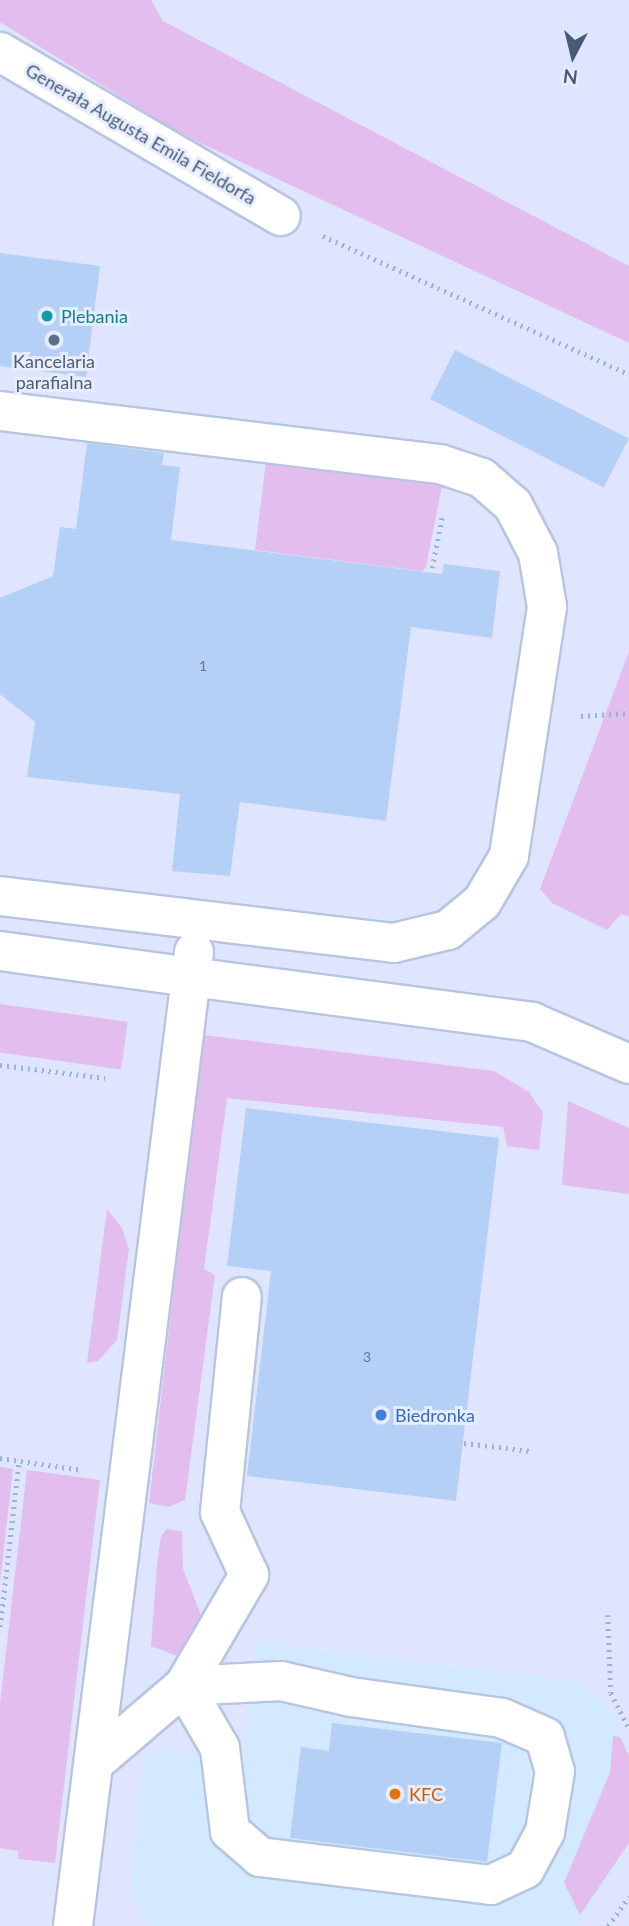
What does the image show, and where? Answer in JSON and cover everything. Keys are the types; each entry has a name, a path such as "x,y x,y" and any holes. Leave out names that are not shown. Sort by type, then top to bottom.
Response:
{"street":[{"name":"Generała Augusta Emila Fieldorfa","path":"0,52 281,216"},
{"path":"0,411 440,464 482,478 513,505 538,554 547,607 533,725 509,856 482,902 448,930 394,943 198,923 0,896"},
{"path":"73,1926 198,923"},
{"path":"0,951 532,1022 629,1064"},
{"path":"95,1762 184,1686 249,1575 220,1512 242,1297"},
{"path":"281,1681 351,1698 502,1718 545,1737 555,1771 545,1832 525,1869 491,1885 260,1857 230,1831 220,1748 184,1686 281,1681"}],"path":[{"path":"281,216 629,374"},
{"path":"0,1065 105,1078"},
{"path":"464,1443 531,1451"},
{"path":"0,1458 130,1475"},
{"path":"0,1627 19,1461"},
{"path":"608,1615 611,1693 629,1728"},
{"path":"608,1926 629,1897"}],"shaded area":[{"path":"0,0 151,0 163,21 629,266 629,343 179,133 0,22"},
{"path":"266,461 442,486 426,567 422,571 255,550"},
{"path":"629,651 629,917 621,914 607,930 552,903 540,889"},
{"path":"0,1004 128,1022 121,1069 0,1052"},
{"path":"203,1035 494,1071 529,1092 543,1113 539,1150 507,1146 503,1127 227,1098 204,1269 215,1275 185,1500 169,1507 149,1503"},
{"path":"568,1101 629,1128 629,1194 562,1185"},
{"path":"107,1209 122,1228 129,1249 117,1340 98,1361 87,1363"},
{"path":"0,1467 13,1469 0,1583"},
{"path":"27,1470 100,1480 55,1863 18,1859 18,1851 0,1848 0,1704"},
{"path":"167,1529 182,1531 183,1569 203,1620 180,1657 151,1646 157,1564 161,1536"},
{"path":"255,1642 583,1682 609,1708 629,1750 625,1858 575,1926 148,1926 130,1891 144,1756 157,1750 244,1759"},
{"path":"613,1736 620,1737 629,1756 629,1843 580,1915 564,1883 610,1772"}],"building":[{"name":"Plebania","path":"0,253 100,266 86,377 0,366"},
{"path":"455,350 629,439 604,488 430,399"},
{"path":"87,443 164,453 162,465 180,467 171,540 442,574 444,564 500,571 492,638 411,627 386,821 240,802 230,876 172,871 180,794 27,777 35,722 0,694 0,598 53,576 60,527 76,529"},
{"path":"246,1108 499,1138 456,1501 247,1476 271,1271 227,1266"},
{"name":"KFC","path":"332,1723 502,1743 487,1862 290,1838 301,1747 329,1751"}],"place":[{"name":"Plebania","path":"47,316"},
{"name":"Kancelaria parafialna","path":"54,340"},
{"name":"Biedronka","path":"381,1415"},
{"name":"KFC","path":"395,1794"}]}
